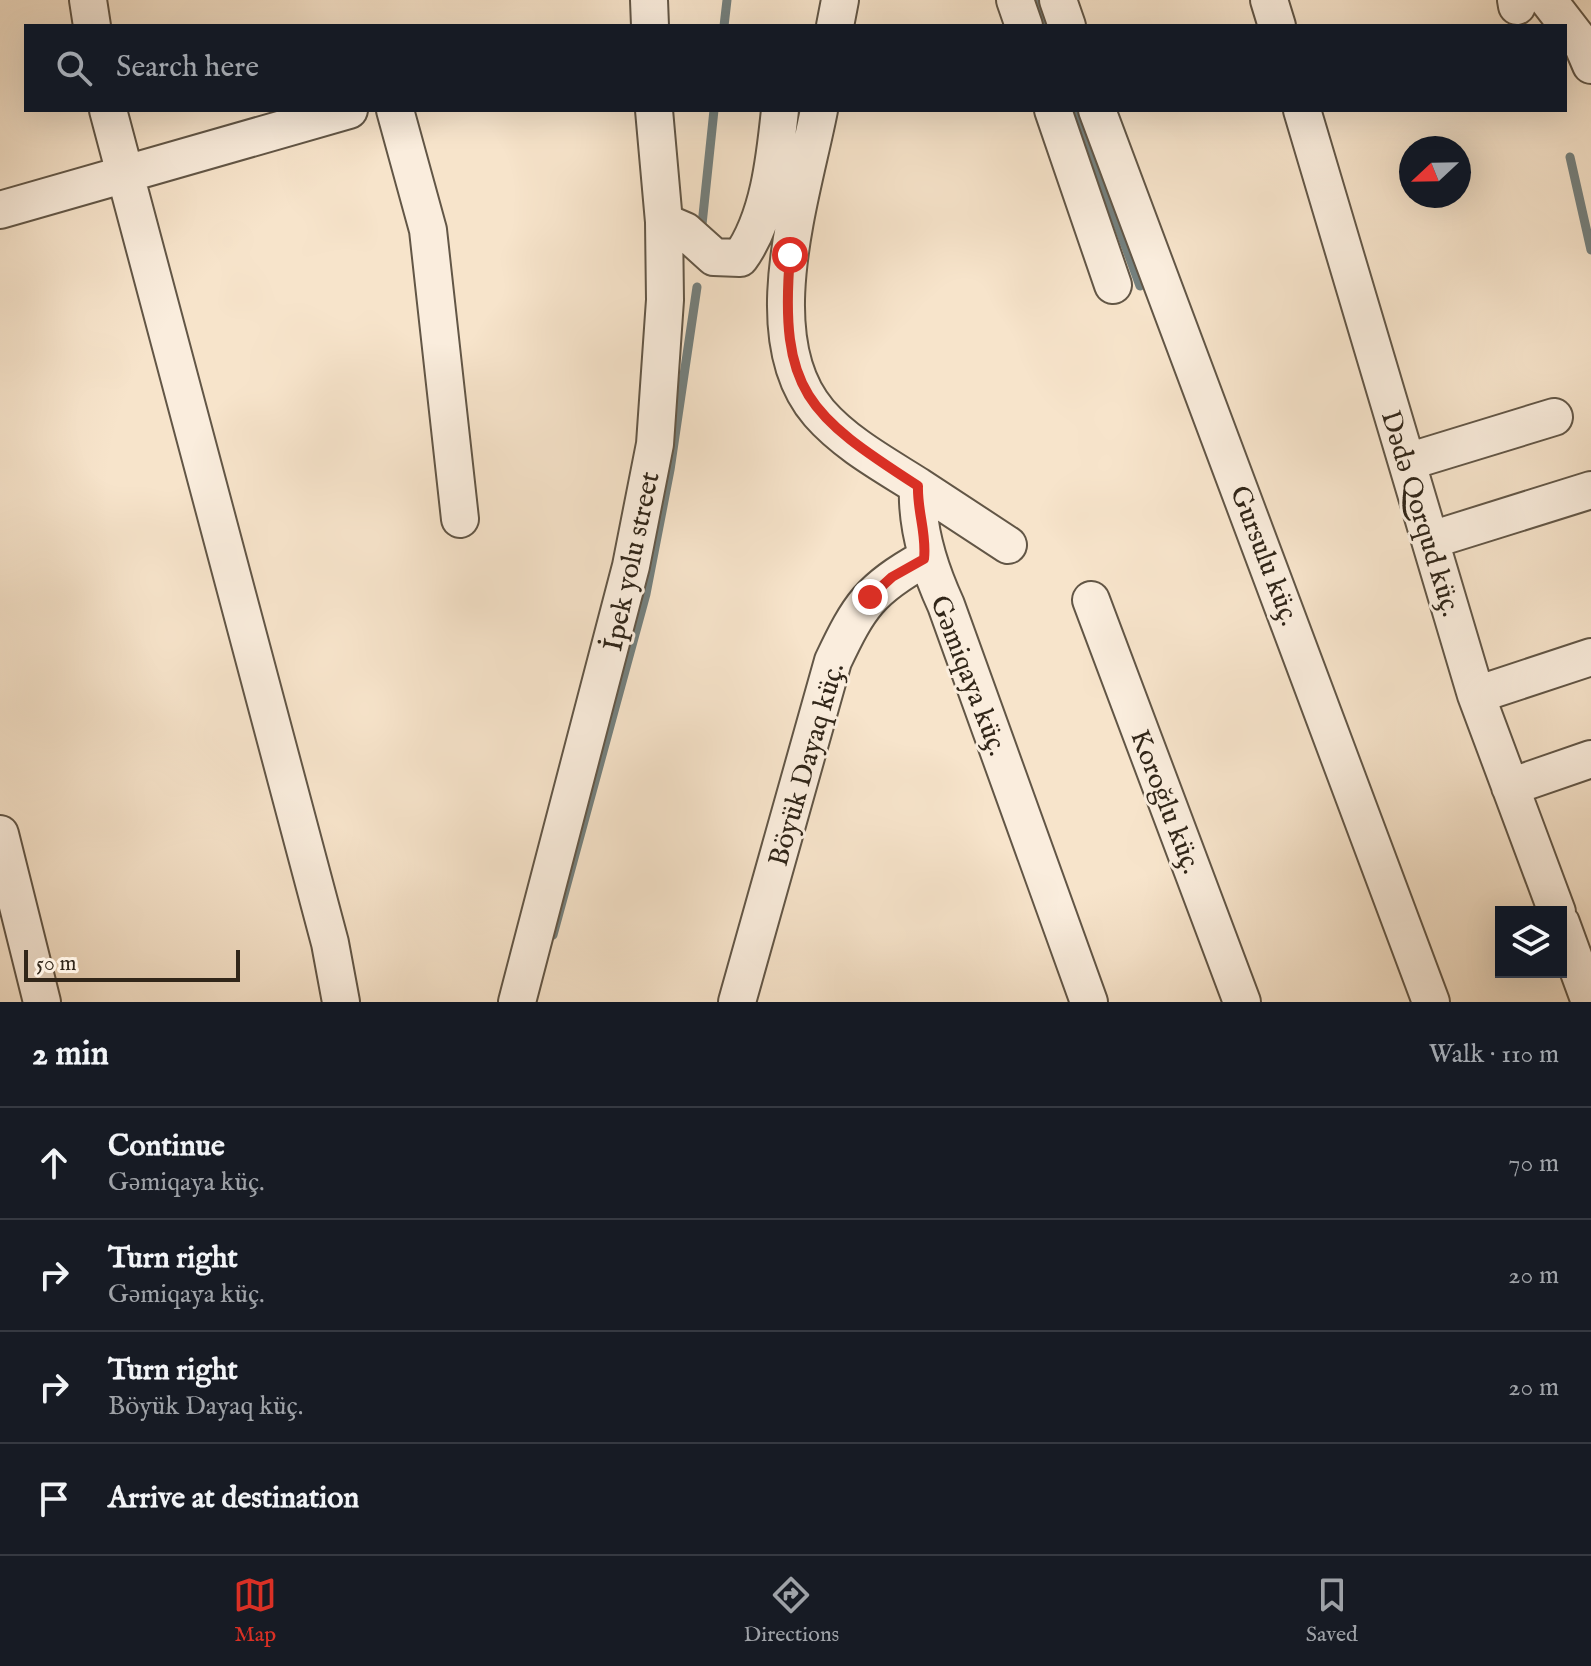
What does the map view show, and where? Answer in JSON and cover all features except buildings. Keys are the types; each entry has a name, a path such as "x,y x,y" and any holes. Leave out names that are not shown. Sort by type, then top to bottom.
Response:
{"street":[{"path":"88,0 92,24"},
{"path":"649,0 650,24"},
{"path":"835,24 840,0"},
{"path":"1015,0 1023,24"},
{"path":"1058,0 1066,24"},
{"path":"1269,0 1276,24"},
{"path":"1527,2 1556,24"},
{"path":"1567,33 1582,44 1591,65"},
{"path":"108,112 330,943 341,1002"},
{"path":"0,210 123,172 342,112"},
{"path":"396,112 428,230 460,519"},
{"name":"İpek yolu street","path":"517,1002 589,738 631,566 652,459 662,365 664,222 654,112"},
{"path":"664,222 685,231 695,244 714,257 740,258 750,245 774,167 780,112"},
{"path":"819,112 788,279 786,318 796,376 820,415 866,453 1008,545"},
{"path":"1054,112 1113,285"},
{"name":"Gursulu küç.","path":"1098,112 1431,1002"},
{"name":"Dədə Qorqud küç.","path":"1303,112 1476,695 1555,906"},
{"path":"1407,462 1554,417"},
{"name":"Gəmiqaya küç.","path":"918,486 917,503 926,545 924,559 946,605 1089,1002"},
{"path":"1431,540 1591,490"},
{"name":"Böyük Dayaq küç.","path":"737,1002 833,661 855,615 870,597 892,577 924,559"},
{"name":"Koroğlu küç.","path":"1091,600 1242,1002"},
{"path":"1476,695 1591,657"},
{"path":"1510,787 1591,759"},
{"path":"0,834 42,1002"},
{"path":"1567,934 1584,966 1590,1002"}],"waterway":[{"path":"724,24 727,0"},
{"path":"1038,0 1046,24"},
{"path":"701,234 714,112"},
{"path":"1077,112 1140,286"},
{"path":"1570,157 1591,250"},
{"path":"553,935 646,594 670,470 697,287"}],"route":[{"path":"790,255 786,318 789,346 796,376 807,397 820,415 866,453 918,486 917,503 926,545 924,559 892,577 870,597"}]}
